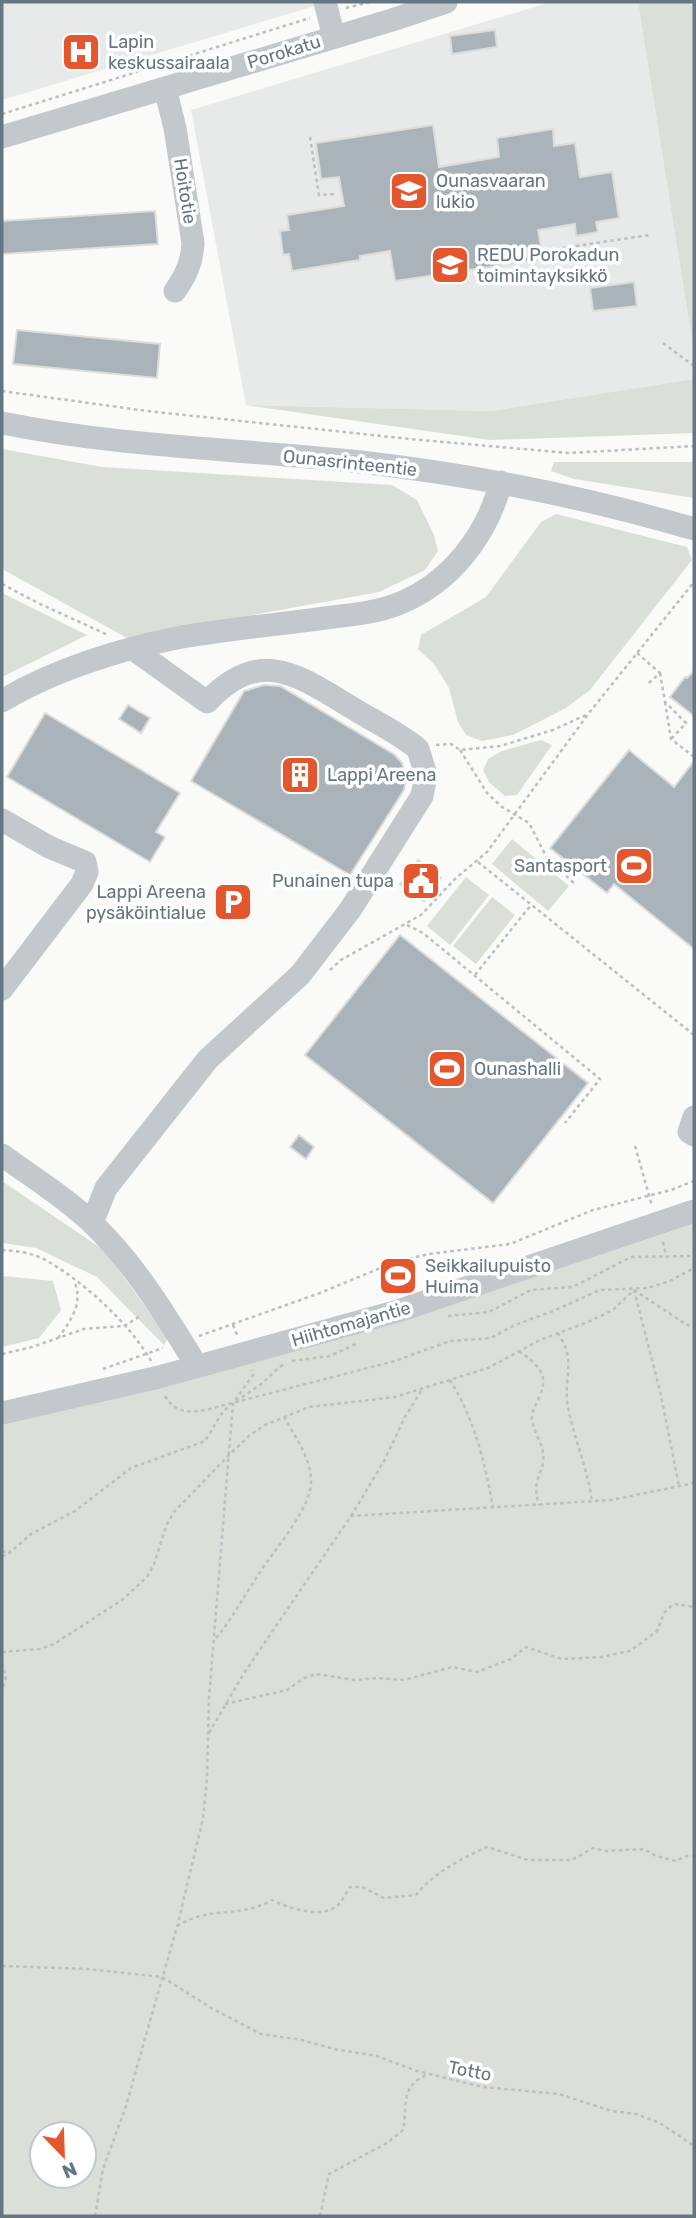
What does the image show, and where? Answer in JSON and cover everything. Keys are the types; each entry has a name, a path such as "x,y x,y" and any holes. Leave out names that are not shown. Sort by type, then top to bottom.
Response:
{"street":[{"name":"Porokatu","path":"2,137 446,2"},
{"path":"326,7 334,37"},
{"name":"Hoitotie","path":"165,88 171,104 193,243 192,261 175,291"},
{"name":"Ounasrinteentie","path":"2,423 141,443 359,462 501,482 694,528"},
{"path":"2,701 65,672 132,649 176,638 374,611 407,600 436,582 459,562 489,518 501,482"},
{"path":"92,1223 106,1188 208,1059 300,975 350,909 422,796 426,775 418,749 300,677 269,669 240,676 221,687 207,702 132,649"},
{"path":"2,820 49,847 85,862 87,872 82,884 2,989"},
{"path":"2,1155 92,1223 127,1261 197,1366"},
{"name":"Hiihtomajantie","path":"2,1412 159,1377 398,1311 694,1211"}],"path":[{"path":"2,114 326,7 370,2"},
{"path":"310,137 319,195 337,194"},
{"path":"555,249 650,235"},
{"path":"663,343 694,366"},
{"path":"2,391 147,411 569,453 694,446"},
{"path":"327,973 341,960 421,915 455,879 494,844 589,713 694,582"},
{"path":"2,584 38,603 82,621 132,649"},
{"path":"637,653 660,673 671,739 694,757"},
{"path":"648,684 660,673"},
{"path":"665,702 686,723 671,739"},
{"path":"460,750 500,746 568,724 589,713"},
{"path":"418,749 451,744 460,750 487,793 502,807 529,823 547,858 576,886"},
{"path":"477,861 694,1035"},
{"path":"475,975 531,905"},
{"path":"406,925 423,933 600,1079 565,1123"},
{"path":"582,1101 588,1107"},
{"path":"635,1146 666,1256"},
{"path":"98,1370 320,1293 395,1262 429,1254 510,1244 593,1210 694,1181"},
{"path":"2,1250 30,1253 48,1261 72,1278 124,1326 147,1354"},
{"path":"449,1316 489,1312 531,1290 573,1287 631,1256 694,1256"},
{"path":"159,1377 167,1400 180,1411 190,1413 395,1361 438,1344 491,1338 515,1325 600,1290 634,1290 661,1284 694,1268"},
{"path":"58,1338 75,1311 78,1297 72,1278"},
{"path":"634,1290 687,1325 694,1326"},
{"path":"2,1652 40,1649 54,1644 122,1600 147,1577 155,1564 167,1524 174,1512 228,1456 265,1425 309,1407 395,1397 488,1368 519,1351 613,1310 634,1290"},
{"path":"634,1290 660,1391 679,1486"},
{"path":"2,1354 84,1329 124,1326"},
{"path":"558,1333 567,1348 565,1387 592,1502"},
{"path":"2,1554 7,1555 31,1534 75,1511 131,1468 205,1441 222,1413 263,1383 279,1367 288,1362 330,1356 361,1342"},
{"path":"519,1351 536,1364 543,1378 542,1391 533,1408 531,1420 543,1458 534,1487 539,1505"},
{"path":"95,2216 103,2169 126,2106 177,1927 203,1819 233,1403 253,1375"},
{"path":"450,1380 476,1433 493,1508"},
{"path":"207,1737 280,1617 351,1516 422,1390"},
{"path":"215,1638 233,1617 309,1492 312,1482 310,1469 284,1417"},
{"path":"351,1516 592,1502 637,1497 694,1483"},
{"path":"225,1704 287,1690 304,1678 316,1675 355,1680 404,1680 452,1667 477,1672 512,1659 526,1647 562,1659 590,1658 631,1651 657,1631 664,1613 670,1607 675,1604 694,1607"},
{"path":"2,1663 6,1676 2,1691"},
{"path":"177,1927 190,1919 213,1912 257,1909 272,1900 285,1907 324,1912 338,1906 349,1888 362,1887 384,1898 416,1895 439,1874 487,1847 528,1860 572,1860 593,1848 606,1851 644,1849 656,1856 676,1861 686,1856 694,1856"},
{"path":"2,1966 87,1969 162,1977 223,2016 261,2034 377,2056 429,2074"},
{"name":"Totto","path":"320,2216 329,2175 358,2156 387,2143 403,2130 405,2093 417,2078 429,2074 483,2087 559,2094 612,2111 649,2117 694,2146"}],"shaded area":[{"name":"Lapin keskussairaala","path":"2,2 318,2 318,5 2,100"},
{"name":"REDU Porokadun toimintayksikkö","path":"551,2 638,2 694,353 694,379 491,411 246,405 191,110"},
{"path":"638,2 694,2 694,353"},
{"path":"694,379 694,433 490,440 246,405 491,411"},
{"path":"2,449 102,467 392,485 417,500 434,535 438,551 425,570 379,592 127,638 2,569"},
{"path":"554,462 694,462 694,498 574,479 551,471"},
{"path":"556,514 687,547 692,560 590,690 566,708 513,735 482,741 466,735 458,722 449,688 434,664 418,649 421,635 486,597 541,522"},
{"path":"2,593 87,635 2,677"},
{"path":"541,740 552,745 517,795 505,796 489,782 483,770 488,759 502,751"},
{"path":"512,839 569,886 548,911 492,864"},
{"path":"466,877 489,895 450,945 427,926"},
{"path":"492,897 515,915 476,964 453,946"},
{"path":"2,1181 105,1251 168,1338 164,1345 97,1277 36,1248 2,1243"},
{"path":"694,1211 694,2216 2,2216 2,1413 159,1377"},
{"path":"2,1276 53,1281 61,1310 39,1338 2,1347"}],"building":[{"path":"495,30 497,47 452,54 450,36"},
{"path":"433,125 439,167 499,157 497,138 553,129 554,146 575,143 580,177 612,172 619,218 596,222 598,232 576,236 575,224 538,230 543,259 395,281 390,251 360,256 360,260 292,271 289,254 283,255 280,231 289,230 287,215 344,206 339,177 321,179 316,143"},
{"path":"155,211 158,244 2,254 2,221"},
{"path":"634,282 637,306 593,311 590,288"},
{"path":"17,330 160,344 157,378 13,364"},
{"path":"694,671 694,716 670,697 685,677"},
{"name":"Lappi Areena","path":"264,685 280,686 395,755 402,763 406,779 404,790 350,875 191,781 244,691"},
{"path":"128,705 150,718 141,733 119,719"},
{"path":"45,713 180,793 156,832 165,837 150,862 7,777"},
{"name":"Santasport","path":"629,750 674,787 694,761 694,949 614,884 607,893 550,848"},
{"name":"Punainen tupa","path":"418,860 441,878 424,901 400,884"},
{"name":"Ounashalli","path":"400,935 588,1083 493,1203 305,1055"},
{"path":"299,1135 314,1147 306,1159 290,1147"}],"place":[{"name":"Lapin keskussairaala","path":"81,52"},
{"name":"Ounasvaaran lukio","path":"409,191"},
{"name":"REDU Porokadun toimintayksikkö","path":"450,265"},
{"name":"Lappi Areena","path":"300,775"},
{"name":"Santasport","path":"634,866"},
{"name":"Punainen tupa","path":"421,881"},
{"name":"Lappi Areena pysäköintialue","path":"233,902"},
{"name":"Ounashalli","path":"447,1069"},
{"name":"Seikkailupuisto Huima","path":"398,1276"}]}
